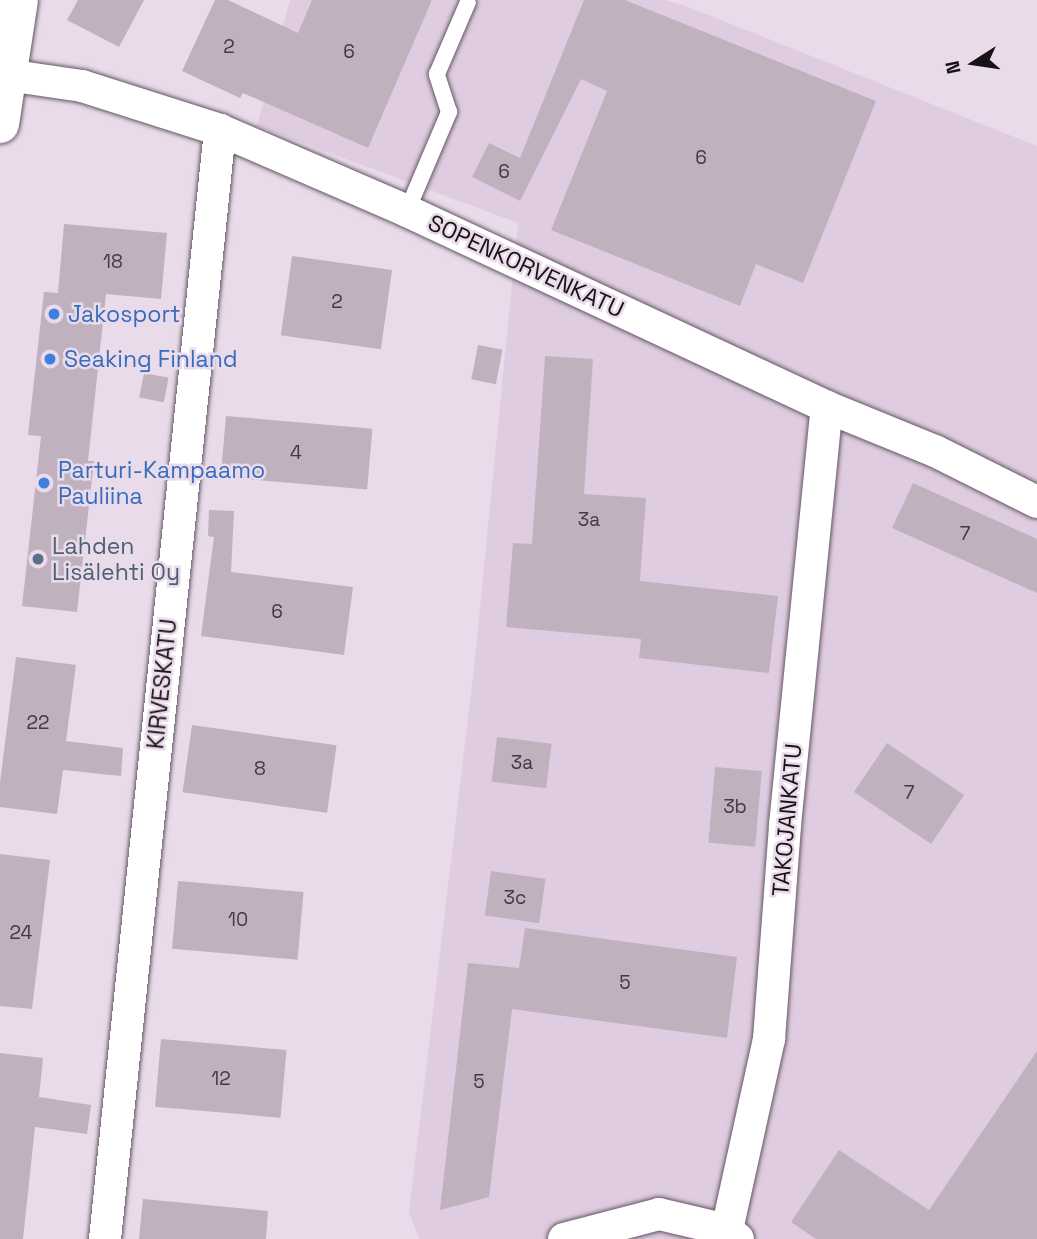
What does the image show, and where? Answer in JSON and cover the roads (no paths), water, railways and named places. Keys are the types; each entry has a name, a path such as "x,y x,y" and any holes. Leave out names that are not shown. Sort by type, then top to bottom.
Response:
{"main road":[{"path":"0,124 5,75 19,0"}],"street":[{"name":"SOPENKORVENKATU","path":"5,75 82,86 220,130 407,211 827,407 935,451 1037,502"},
{"name":"KIRVESKATU","path":"105,1239 220,130"},
{"name":"TAKOJANKATU","path":"732,1235 769,1040 785,825 827,407"},
{"path":"564,1239 659,1214 732,1235"}],"lane":[{"path":"407,211 449,112 437,74 468,2"}],"place":[{"name":"Jakosport","path":"54,314"},
{"name":"Seaking Finland","path":"50,359"},
{"name":"Parturi-Kampaamo Pauliina","path":"44,483"},
{"name":"Lahden Lisälehti Oy","path":"38,559"}]}
